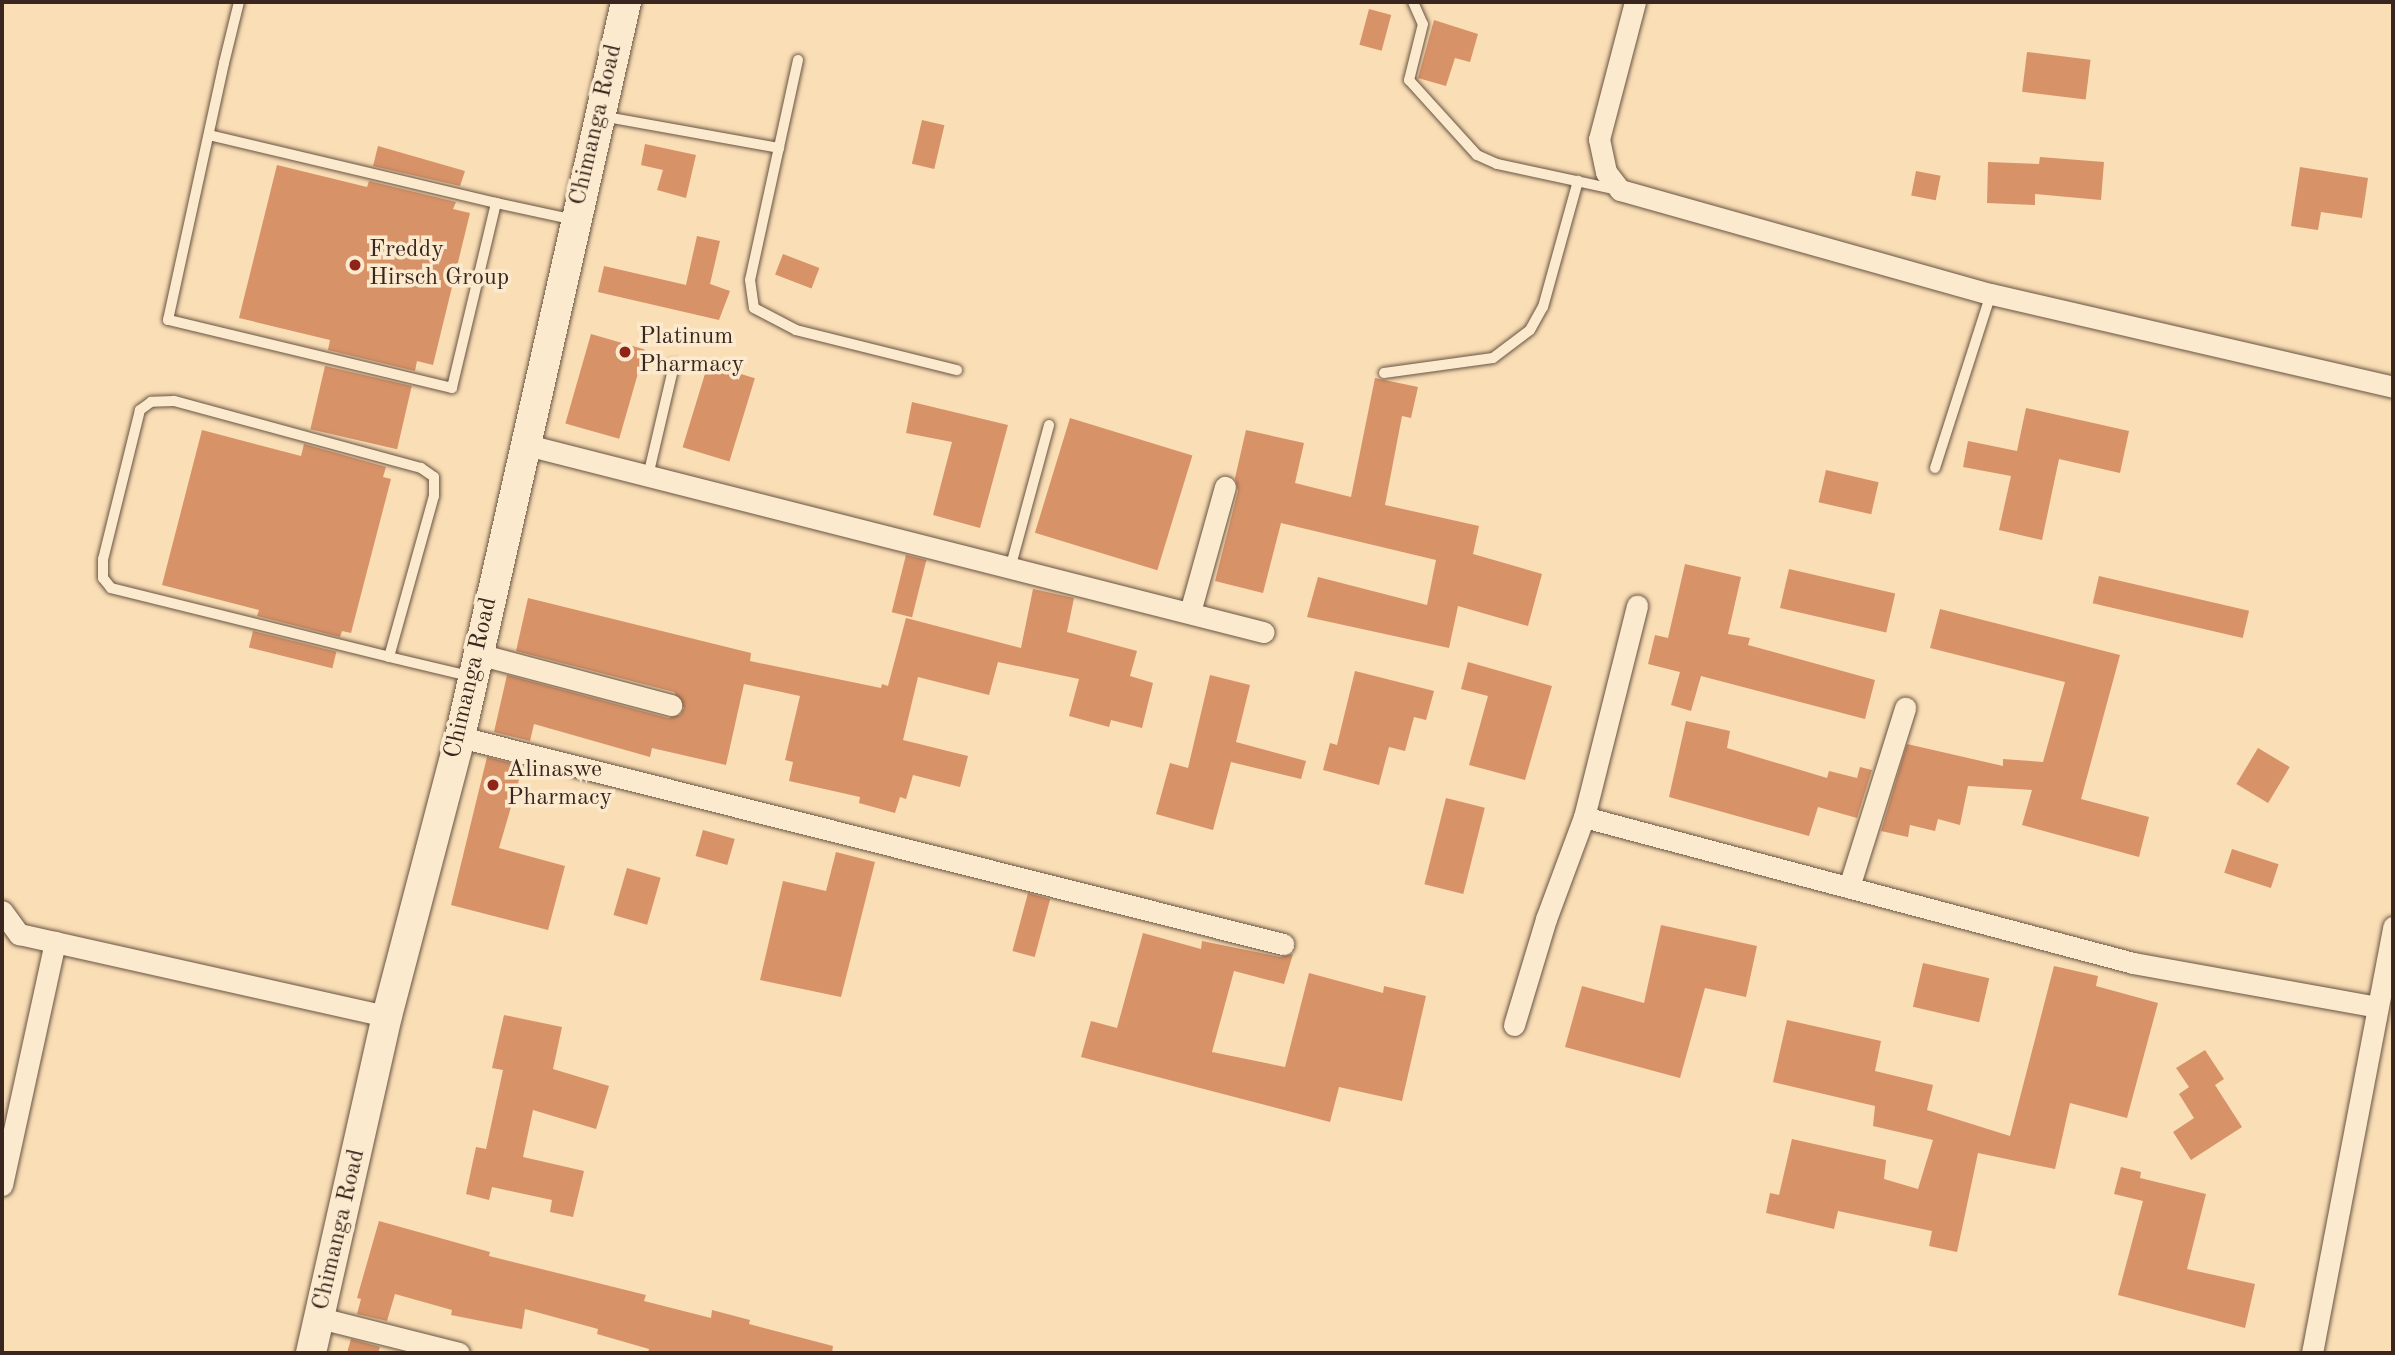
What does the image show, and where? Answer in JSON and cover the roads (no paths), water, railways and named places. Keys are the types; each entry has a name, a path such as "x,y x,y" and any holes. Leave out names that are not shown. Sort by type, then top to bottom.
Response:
{"street":[{"name":"Chimanga Road","path":"311,1353 387,1016 460,737 523,444 626,2"},
{"path":"1634,2 1599,139 1606,172 1620,190 1990,294 2393,387"},
{"path":"523,444 1011,565 1263,632"},
{"path":"1190,612 1225,487"},
{"path":"1514,1025 1546,919 1584,817 1637,606"},
{"path":"475,666 671,705"},
{"path":"1849,887 1905,708"},
{"path":"460,737 1283,944"},
{"path":"1584,817 2133,964 2377,1007"},
{"path":"2,911 10,935 55,942 387,1016"},
{"path":"2312,1353 2393,927"},
{"path":"2,1185 55,942"},
{"path":"320,1318 459,1353"}],"lane":[{"path":"239,2 168,320 452,388 496,203"},
{"path":"1413,2 1423,24 1409,74 1413,86 1483,159 1620,190"},
{"path":"798,60 750,280 754,308 796,330 957,370"},
{"path":"598,116 779,148"},
{"path":"209,135 576,220"},
{"path":"1384,373 1493,358 1530,330 1543,307 1578,181"},
{"path":"1935,468 1990,294"},
{"path":"648,476 674,365"},
{"path":"390,657 434,496 434,477 421,468 174,401 151,402 140,410 103,559 103,578 111,588 390,657 475,666"},
{"path":"1011,565 1049,425"}],"place":[{"name":"Freddy Hirsch Group","path":"355,265"},
{"name":"Platinum Pharmacy","path":"625,352"},
{"name":"Alinaswe Pharmacy","path":"493,785"}]}
